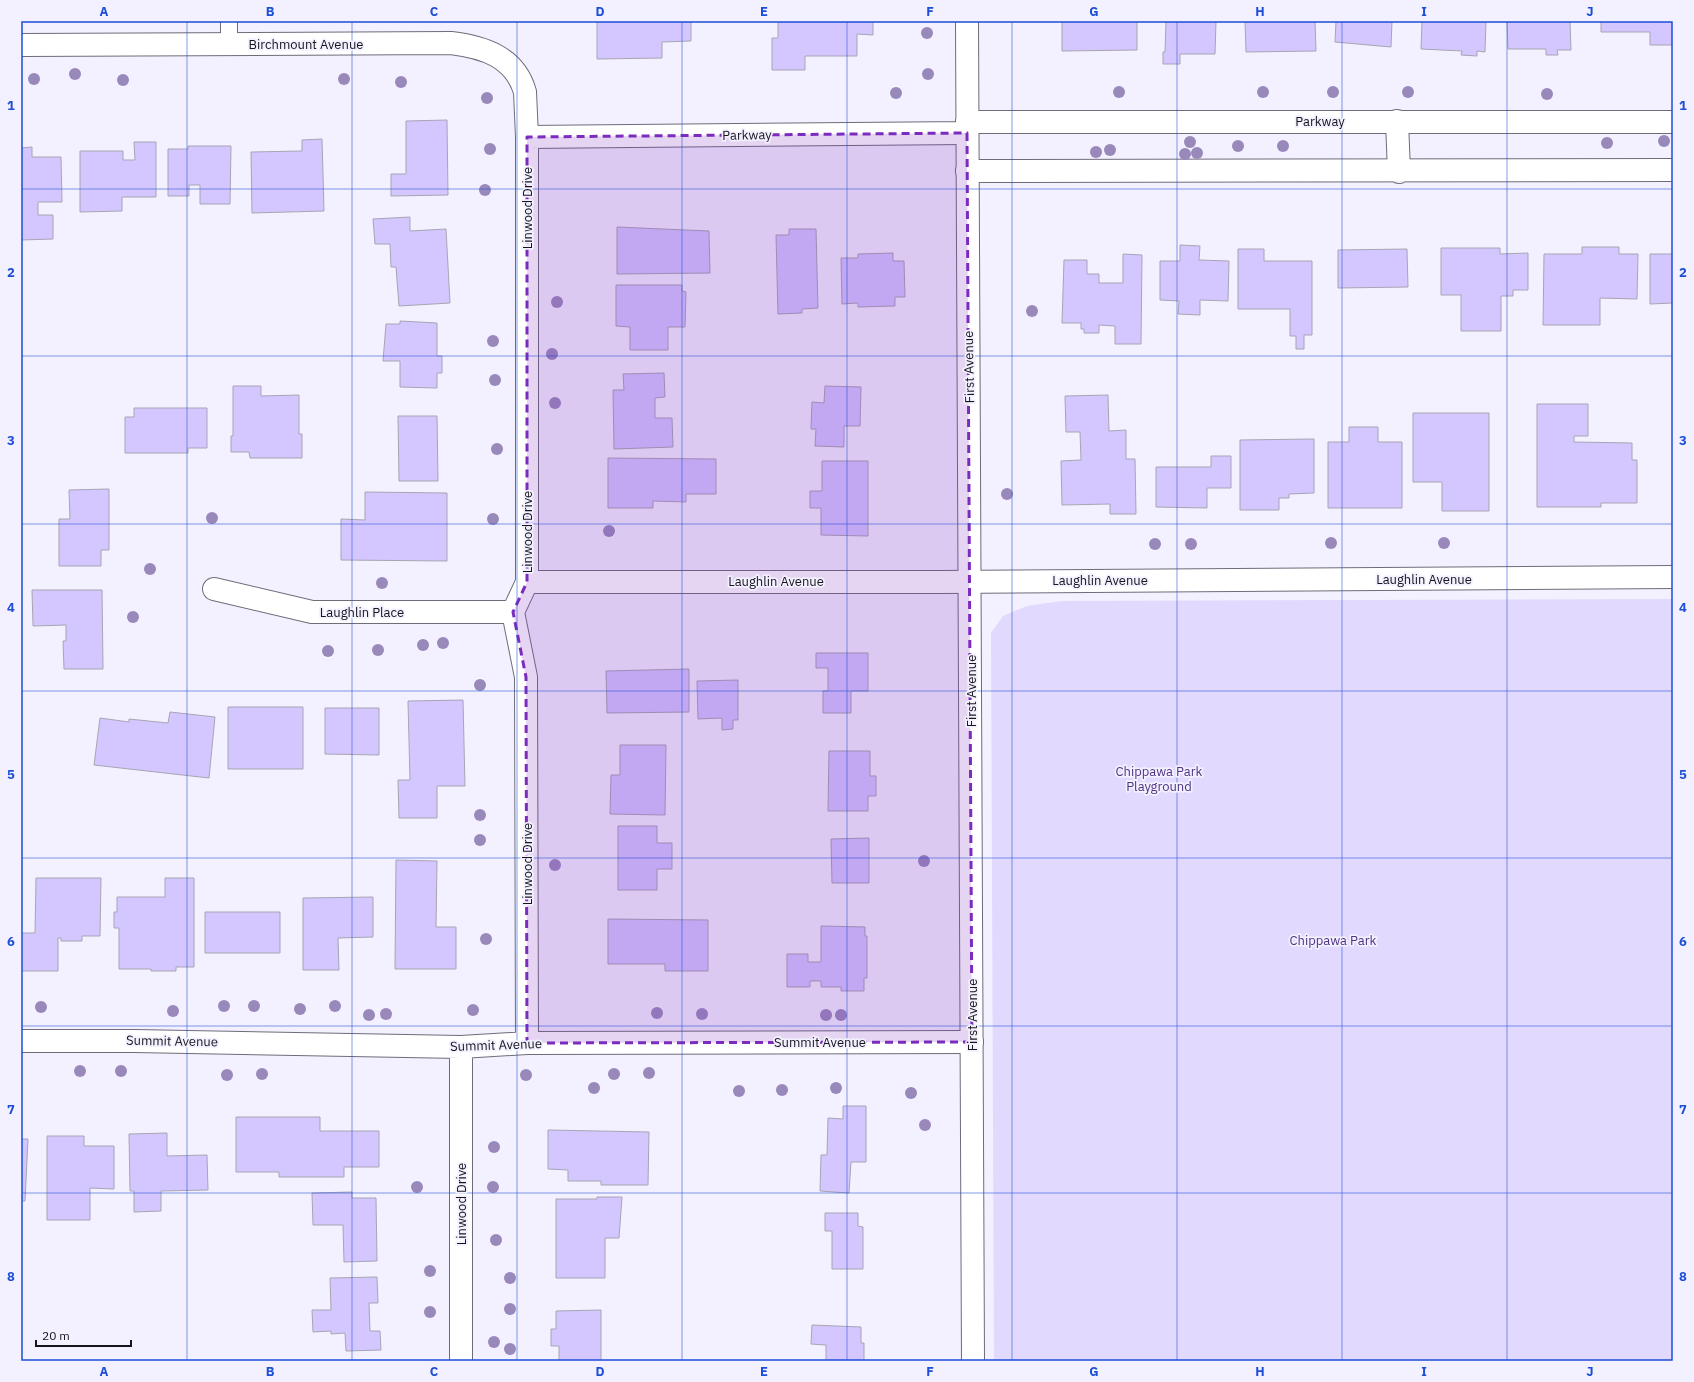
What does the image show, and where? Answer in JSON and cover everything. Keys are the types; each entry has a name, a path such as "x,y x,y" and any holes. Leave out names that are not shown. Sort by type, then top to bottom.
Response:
{"street":[{"name":"First Avenue","path":"967,21 971,581 973,1361"},
{"name":"Birchmount Avenue","path":"21,45 451,43 485,50 503,59 523,85 527,137"},
{"name":"Parkway","path":"527,137 967,127 1397,121 1673,122"},
{"path":"1397,121 1399,172"},
{"name":"Linwood Drive","path":"527,137 527,582 513,612 526,677 527,1043"},
{"path":"967,171 1399,172 1673,170"},
{"name":"Laughlin Avenue","path":"527,582 1673,577"},
{"name":"Laughlin Place","path":"214,589 312,612 513,612"},
{"name":"Summit Avenue","path":"21,1041 134,1041 461,1047 527,1043 972,1042"},
{"name":"Linwood Drive","path":"461,1047 461,1361"}],"lane":[{"path":"229,21 229,45"}],"highlighted area":[{"path":"967,133 972,1042 527,1043 526,677 513,612 527,582 527,137"}],"green space":[{"name":"Chippawa Park","path":"1673,599 1673,1361 994,1361 991,633 1003,616 1027,606 1062,601"}],"building":[{"path":"597,21 691,21 691,41 662,42 662,58 597,59"},
{"path":"778,21 873,21 873,35 857,34 857,56 805,56 805,70 772,70 772,38 778,38"},
{"path":"1062,21 1137,21 1137,50 1062,51"},
{"path":"1166,21 1216,21 1215,54 1180,54 1180,64 1163,64"},
{"path":"1245,21 1315,21 1316,51 1246,52"},
{"path":"1336,21 1392,21 1391,47 1335,42"},
{"path":"1422,21 1486,21 1485,52 1477,51 1477,56 1461,55 1462,51 1421,49"},
{"path":"1507,21 1570,21 1571,50 1557,50 1558,55 1546,55 1546,49 1508,49"},
{"path":"1601,21 1673,21 1673,45 1650,45 1650,32 1601,32"},
{"path":"447,120 448,195 391,196 391,174 406,174 406,121"},
{"path":"322,139 324,211 252,213 251,152 302,151 302,140"},
{"path":"134,142 156,142 156,197 122,197 122,211 80,212 80,151 123,151 123,160 135,160"},
{"path":"188,146 231,146 230,204 200,204 200,185 189,185 189,196 168,196 168,149 188,149"},
{"path":"32,147 32,157 61,157 62,202 38,202 38,215 53,215 53,239 21,240 21,148"},
{"path":"410,217 410,231 446,229 450,303 399,306 396,267 391,267 390,244 375,244 373,219"},
{"path":"617,227 709,231 710,273 617,274"},
{"path":"789,229 816,229 818,308 802,309 802,313 778,314 776,235 789,235"},
{"path":"1180,245 1200,246 1199,260 1229,261 1228,301 1200,300 1200,315 1178,314 1179,301 1160,300 1160,261 1180,261"},
{"path":"1582,247 1619,247 1619,254 1638,254 1637,299 1600,298 1600,325 1543,325 1544,254 1582,254"},
{"path":"1441,248 1500,248 1500,254 1528,253 1528,290 1513,290 1513,296 1501,296 1501,331 1461,331 1461,295 1441,295"},
{"path":"1238,249 1264,249 1264,261 1312,261 1312,335 1304,335 1304,349 1296,349 1296,336 1290,336 1290,309 1238,309"},
{"path":"1407,249 1408,287 1338,288 1338,250"},
{"path":"893,253 893,261 904,261 905,297 895,297 895,306 858,307 858,303 842,304 841,258 858,258 858,254"},
{"path":"1123,254 1142,255 1141,344 1115,344 1115,326 1099,325 1099,333 1084,333 1084,329 1081,329 1081,323 1062,323 1064,260 1087,260 1087,274 1099,274 1099,283 1123,283"},
{"path":"1650,254 1673,254 1673,303 1650,304"},
{"path":"616,285 682,285 682,291 686,292 685,327 668,327 668,350 630,350 630,327 616,326"},
{"path":"400,321 437,323 437,356 442,356 442,373 437,373 437,388 400,387 400,361 383,361 386,324 400,324"},
{"path":"664,373 665,397 655,398 655,418 672,418 673,447 614,449 613,390 624,390 623,374"},
{"path":"233,386 261,386 261,396 299,395 299,434 302,434 302,458 250,458 249,452 231,452 231,436 233,436"},
{"path":"825,386 861,387 860,426 844,426 844,447 815,446 816,429 811,429 812,402 824,403"},
{"path":"1108,395 1109,431 1126,430 1126,459 1135,459 1136,514 1110,514 1110,504 1062,505 1061,461 1081,460 1080,432 1066,432 1065,396"},
{"path":"1537,404 1588,404 1588,436 1574,436 1574,442 1632,443 1632,460 1637,460 1637,503 1601,503 1601,507 1537,507"},
{"path":"134,408 207,408 207,448 188,448 188,453 125,453 125,417 134,417"},
{"path":"1413,413 1489,413 1489,511 1442,511 1442,482 1413,482"},
{"path":"398,416 437,416 438,481 399,481"},
{"path":"1349,427 1378,427 1378,442 1402,442 1402,508 1328,508 1328,442 1349,442"},
{"path":"1314,439 1314,493 1289,494 1289,498 1279,498 1279,510 1240,510 1240,440"},
{"path":"1211,456 1231,456 1231,488 1207,488 1207,508 1156,507 1156,467 1211,467"},
{"path":"608,458 716,459 716,494 686,494 686,502 653,501 653,508 608,508"},
{"path":"822,461 868,461 868,536 821,535 821,508 810,508 810,491 822,491"},
{"path":"109,489 109,550 101,550 101,566 59,566 59,519 70,519 69,490"},
{"path":"365,492 447,493 447,561 341,560 341,519 365,520"},
{"path":"32,590 102,590 103,669 64,669 63,641 66,641 66,625 33,626"},
{"path":"816,653 868,653 868,691 851,691 851,713 823,713 823,691 828,691 828,668 816,668"},
{"path":"689,669 689,712 607,713 606,671"},
{"path":"738,680 738,720 733,720 733,729 722,730 722,718 698,719 697,681"},
{"path":"463,700 465,786 437,786 437,818 399,818 398,780 410,780 408,701"},
{"path":"228,707 303,707 303,769 228,769"},
{"path":"325,708 379,708 379,755 325,754"},
{"path":"170,712 215,717 209,778 94,765 100,718 129,722 129,719 168,723"},
{"path":"620,745 666,745 665,815 610,814 611,775 620,775"},
{"path":"829,751 870,751 870,776 876,776 876,796 868,796 868,811 828,811"},
{"path":"618,826 657,826 657,843 672,843 672,869 657,869 657,890 618,890"},
{"path":"869,838 869,883 832,883 831,839"},
{"path":"396,860 437,861 436,927 456,927 456,969 395,969"},
{"path":"36,878 101,878 100,936 82,936 82,941 61,941 61,938 58,938 58,971 21,971 21,933 35,933"},
{"path":"165,878 194,878 194,967 176,967 176,971 119,969 119,928 114,928 114,912 117,912 117,897 165,897"},
{"path":"373,897 373,937 338,938 339,970 303,970 303,898"},
{"path":"205,912 280,912 280,953 205,953"},
{"path":"608,919 708,920 708,971 665,971 665,964 608,964"},
{"path":"821,926 865,927 865,936 867,936 867,978 864,978 864,991 841,991 841,987 821,987 821,981 810,981 810,987 787,987 787,954 808,954 808,962 821,962"},
{"path":"843,1106 866,1106 866,1162 851,1162 849,1193 820,1191 821,1155 827,1155 828,1118 843,1119"},
{"path":"236,1117 320,1117 320,1131 379,1131 379,1167 344,1167 344,1177 279,1177 279,1172 236,1172"},
{"path":"548,1130 649,1132 648,1185 601,1185 601,1181 568,1181 568,1170 548,1169"},
{"path":"167,1133 167,1156 207,1155 208,1190 161,1191 161,1211 134,1212 134,1191 130,1191 129,1134"},
{"path":"47,1136 84,1136 84,1146 114,1146 114,1189 90,1188 90,1220 47,1220"},
{"path":"21,1139 28,1139 25,1201 21,1201"},
{"path":"352,1192 352,1198 376,1198 377,1261 344,1262 343,1225 313,1225 312,1193"},
{"path":"597,1197 622,1197 619,1238 605,1238 605,1278 556,1278 556,1199 597,1199"},
{"path":"825,1213 858,1213 858,1226 863,1227 863,1269 832,1269 832,1231 825,1231"},
{"path":"377,1277 378,1303 369,1303 370,1331 380,1331 381,1350 346,1351 345,1333 331,1334 331,1331 313,1332 312,1310 331,1310 330,1278"},
{"path":"601,1310 601,1361 559,1361 559,1346 551,1346 551,1329 556,1329 556,1311"},
{"path":"812,1325 861,1327 861,1343 864,1343 864,1361 826,1361 826,1345 811,1344"}],"park label":[{"name":"Chippawa Park Playground","path":"1159,778"}]}
